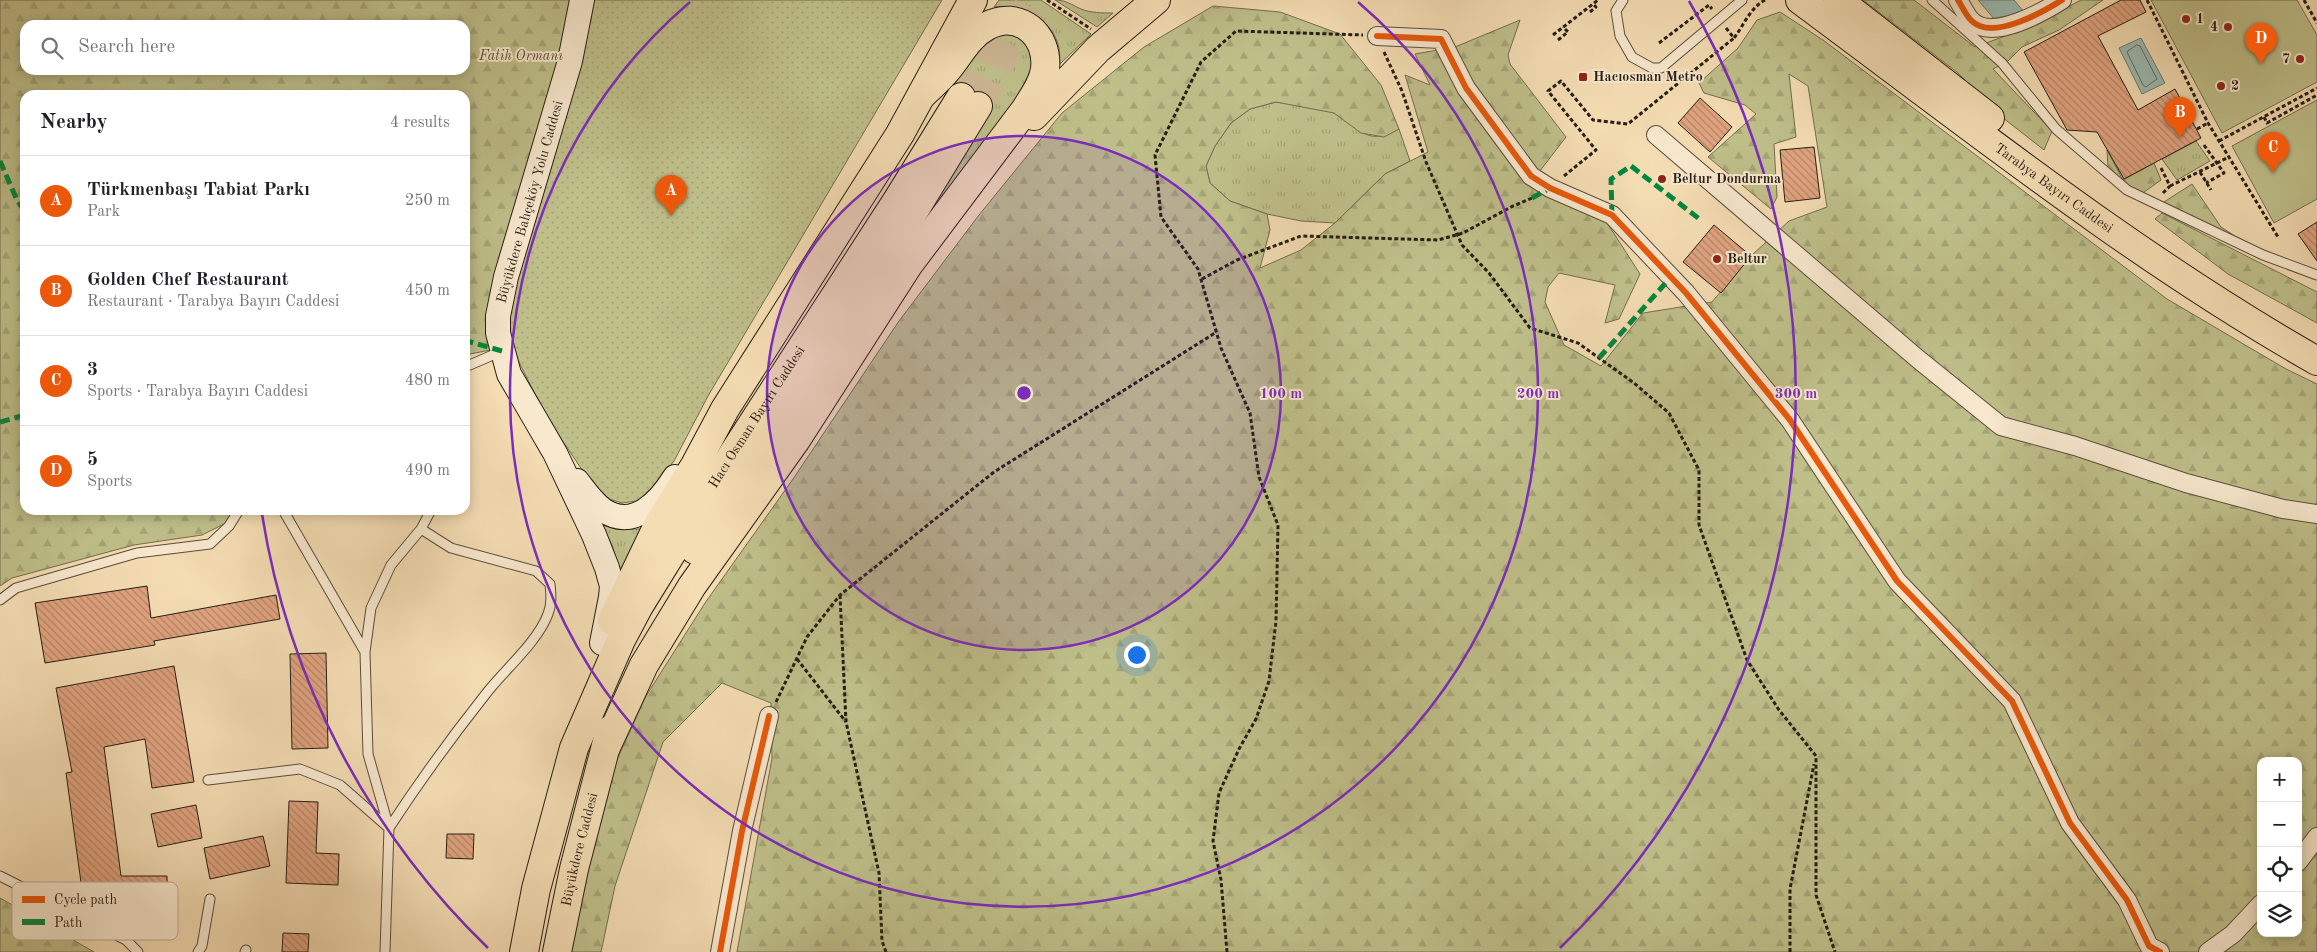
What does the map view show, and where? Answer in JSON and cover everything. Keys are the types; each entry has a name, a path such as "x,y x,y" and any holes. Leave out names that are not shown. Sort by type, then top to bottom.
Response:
{"main road":[{"name":"Büyükdere Bahçeköy Yolu Caddesi","path":"582,0 570,61 506,277 498,316 502,351 509,374 555,453 594,535 612,586 610,608 602,642"},
{"path":"524,952 536,889 574,748 574,731 578,708 602,642 658,525 694,467 725,409 867,188 922,96 973,0"},
{"path":"949,44 985,0"},
{"path":"985,165 1016,137 1049,99 1107,41 1156,0"},
{"name":"Tarabya Bayırı Caddesi","path":"1800,0 2152,259 2255,326 2317,361"},
{"name":"Tarabya Bayırı Caddesi","path":"1838,0 2028,148 2095,197 2180,257 2252,303 2317,341"},
{"path":"606,747 644,664 688,594 796,440 909,264 1025,110 1040,84 1045,70 1043,44 1036,33 1025,26 1013,22 1003,21 988,26 965,44 947,70 922,96"},
{"name":"Hacı Osman Bayırı Caddesi","path":"574,748 605,674 639,606 734,452 898,199 969,102 914,212 658,608 634,655 618,697 606,747"},
{"name":"Büyükdere Bahçeköy Yolu Caddesi","path":"555,453 593,501 604,510 626,517 637,515 656,502 686,459 725,409"},
{"name":"Büyükdere Caddesi","path":"557,952 574,869 606,747"}],"street":[{"path":"1958,0 1973,23 1992,28 2028,19 2062,0"},
{"path":"1376,36 1441,39 1466,88 1531,176 1550,188 1612,215 1686,293 1790,420 1897,581 2012,701 2070,823 2127,900 2149,946 2160,952"},
{"path":"1656,135 1918,359 2001,426 2075,446 2186,483 2283,509 2317,514"},
{"path":"720,952 742,831 769,716"},
{"path":"2302,857 2317,837"},
{"path":"2208,952 2233,934 2257,908"}],"lane":[{"path":"1623,0 1616,11 1620,36 1632,57 1652,68 1661,68 1742,0"},
{"path":"1932,0 2002,64 2056,129 2127,190 2263,255 2317,275"},
{"path":"470,365 502,351"},
{"path":"0,600 16,588 137,553 210,544 229,526 236,515"},
{"path":"286,515 365,652"},
{"path":"385,952 389,828 368,754 365,652 371,608 392,564 421,528 428,515"},
{"path":"389,828 485,694 539,630 548,613 551,597 550,584 536,570 451,548 421,528"},
{"path":"208,780 300,769 340,785 389,828"},
{"path":"0,876 12,882"},
{"path":"198,952 202,946 210,899"},
{"path":"126,940 138,952"}],"path":[{"path":"1048,0 1107,41"},
{"path":"1553,35 1598,0"},
{"path":"2147,0 2208,123 2278,237"},
{"path":"2306,0 2317,23"},
{"path":"1590,12 1596,7 1593,4"},
{"path":"2312,14 2317,12"},
{"path":"1660,43 1698,13"},
{"path":"1558,40 1568,32 1563,27"},
{"path":"1227,952 1221,880 1213,841 1219,793 1239,749 1256,719 1269,680 1276,621 1278,525 1260,477 1250,413 1215,333 1202,279 1198,269 1161,217 1155,155 1201,62 1236,31 1376,36 1402,92 1426,162 1462,245 1490,273 1530,328 1578,343 1634,383 1669,413 1699,470 1699,525 1747,660 1779,710 1816,756 1816,895 1835,952"},
{"path":"1550,188 1596,150 1548,92 1561,82 1593,120 1628,124 1734,38"},
{"path":"2219,141 2317,88"},
{"path":"2304,95 2308,100"},
{"path":"2264,117 2266,123 2317,95"},
{"path":"2197,130 2208,123"},
{"path":"2204,146 2224,173 2206,183"},
{"path":"2170,186 2229,157"},
{"path":"2200,172 2212,190"},
{"path":"1202,279 1237,260 1301,236 1438,240 1463,233 1532,198"},
{"path":"769,716 807,637 840,595 994,472 1215,333"},
{"path":"840,595 846,722 879,873 882,941 886,952"},
{"path":"797,659 846,722"},
{"path":"1790,952 1790,889 1816,756"}],"green space":[{"name":"Fatih Ormanı","path":"0,0 592,0 591,20 511,346 470,354 470,90 20,90 20,515 232,515 228,522 202,535 134,545 12,578 0,586"},
{"path":"592,0 942,0 708,396 674,461 649,493 636,501 622,503 609,499 589,480 547,418 511,346 506,275 591,20"},
{"path":"999,0 1041,0 1091,34 1060,64 1058,44 1048,27 1041,20 1023,10 1004,6 994,7"},
{"path":"1055,0 1089,11 1113,13 1097,27"},
{"path":"1863,0 1914,0 1975,47 2030,27 2081,0 2103,0 2059,30 2022,47 2008,61 1993,69 2052,131 2044,150 1998,114 1958,73"},
{"path":"2151,0 2297,0 2317,35 2317,82 2222,133"},
{"path":"1213,6 1280,12 1340,34 1381,85 1399,129 1384,137 1361,133 1334,113 1276,102 1250,109 1231,123 1215,146 1206,166 1210,183 1230,201 1267,214 1270,230 1260,268 1301,250 1335,223 1385,174 1428,152 1405,75 1430,85 1415,54 1455,47 1520,20 1508,55 1510,64 1566,137 1533,180 1559,202 1602,215 1640,274 1619,319 1605,323 1615,285 1559,273 1548,287 1545,302 1564,345 1601,366 1643,313 1712,302 1751,256 1789,221 1827,207 1808,86 1789,74 1796,137 1774,144 1777,197 1771,209 1708,157 1756,114 1745,105 1704,93 1699,83 1738,48 1757,20 1780,12 1823,40 2167,299 2286,369 2317,384 2317,952 737,952 772,758 771,703 722,683 663,742 615,886 601,952 571,952 584,873 615,764 646,696 705,603 793,479 899,321 979,215 1062,113 1144,47"},
{"path":"997,34 1016,36 1024,40 1031,47 1032,73 1025,92 910,243 988,108 948,88 964,60"},
{"path":"2317,100 2317,199 2274,223 2232,146"},
{"path":"1276,102 1313,107 1334,113 1370,136 1387,134 1399,129 1410,161 1385,174 1335,223 1301,221 1267,214 1230,201 1210,183 1206,166 1215,146 1231,123 1250,109"},
{"path":"2196,141 2210,161 2177,180 2162,159"},
{"path":"2107,150 2123,180 2154,163 2161,180 2137,197 2104,171 2108,167"},
{"path":"2192,184 2221,227 2241,240 2236,243 2164,202"},
{"path":"2162,213 2317,292 2317,323 2228,274 2155,219"},
{"path":"602,525 617,529 645,529 621,574 612,545"},
{"path":"0,898 12,905 12,940 73,940 94,952 0,952"}],"water":[{"path":"1978,0 2014,0 2024,12 2000,26"},
{"path":"2141,38 2165,83 2142,94 2119,48"}],"building":[{"path":"2121,0 2140,0 2146,12 2098,36 2138,110 2175,89 2201,138 2124,179 2097,132 2067,130 2024,52"},
{"path":"1700,98 1732,127 1710,152 1678,123"},
{"path":"1814,147 1820,198 1785,202 1780,150"},
{"path":"2317,222 2317,261 2298,234"},
{"name":"Beltur","path":"1714,225 1751,256 1721,293 1683,262"},
{"path":"147,586 151,618 276,595 280,619 154,641 155,645 45,663 35,603"},
{"path":"326,653 328,748 292,749 290,654"},
{"path":"174,666 194,782 152,788 145,739 104,747 121,876 167,876 167,882 81,882 66,773 72,772 56,688"},
{"path":"289,801 318,802 316,853 339,854 338,885 286,883"},
{"path":"196,805 202,838 158,847 151,814"},
{"path":"447,834 474,834 473,859 446,858"},
{"path":"263,836 270,866 210,879 204,848"},
{"path":"283,933 309,934 308,952 282,952"}],"tunnel":[{"path":"978,106 1031,0"},
{"path":"961,97 991,39"}],"marked path":[{"path":"0,161 20,204"},
{"path":"1612,215 1611,179 1631,166 1702,221"},
{"path":"1532,198 1550,188"},
{"path":"1599,358 1671,277"},
{"path":"470,342 502,351"},
{"path":"0,422 20,416"}],"cycle path":[{"path":"1958,0 1973,22 1982,27 1993,28 2031,17 2062,0"},
{"path":"1377,36 1441,39 1466,88 1531,176 1550,188 1612,215 1686,293 1790,420 1897,581 2012,701 2070,823 2127,900 2149,946 2160,952"},
{"path":"720,952 742,831 769,716"}],"place":[{"name":"1","path":"2186,19"},
{"name":"4","path":"2228,27"},
{"name":"7","path":"2300,59"},
{"name":"5","path":"2261,64"},
{"name":"Hacıosman Metro","path":"1583,77"},
{"name":"2","path":"2221,86"},
{"name":"Golden Chef Restaurant","path":"2180,138"},
{"name":"3","path":"2273,173"},
{"name":"Beltur Dondurma","path":"1662,179"},
{"name":"Türkmenbaşı Tabiat Parkı","path":"671,216"},
{"name":"Beltur","path":"1717,259"}]}
